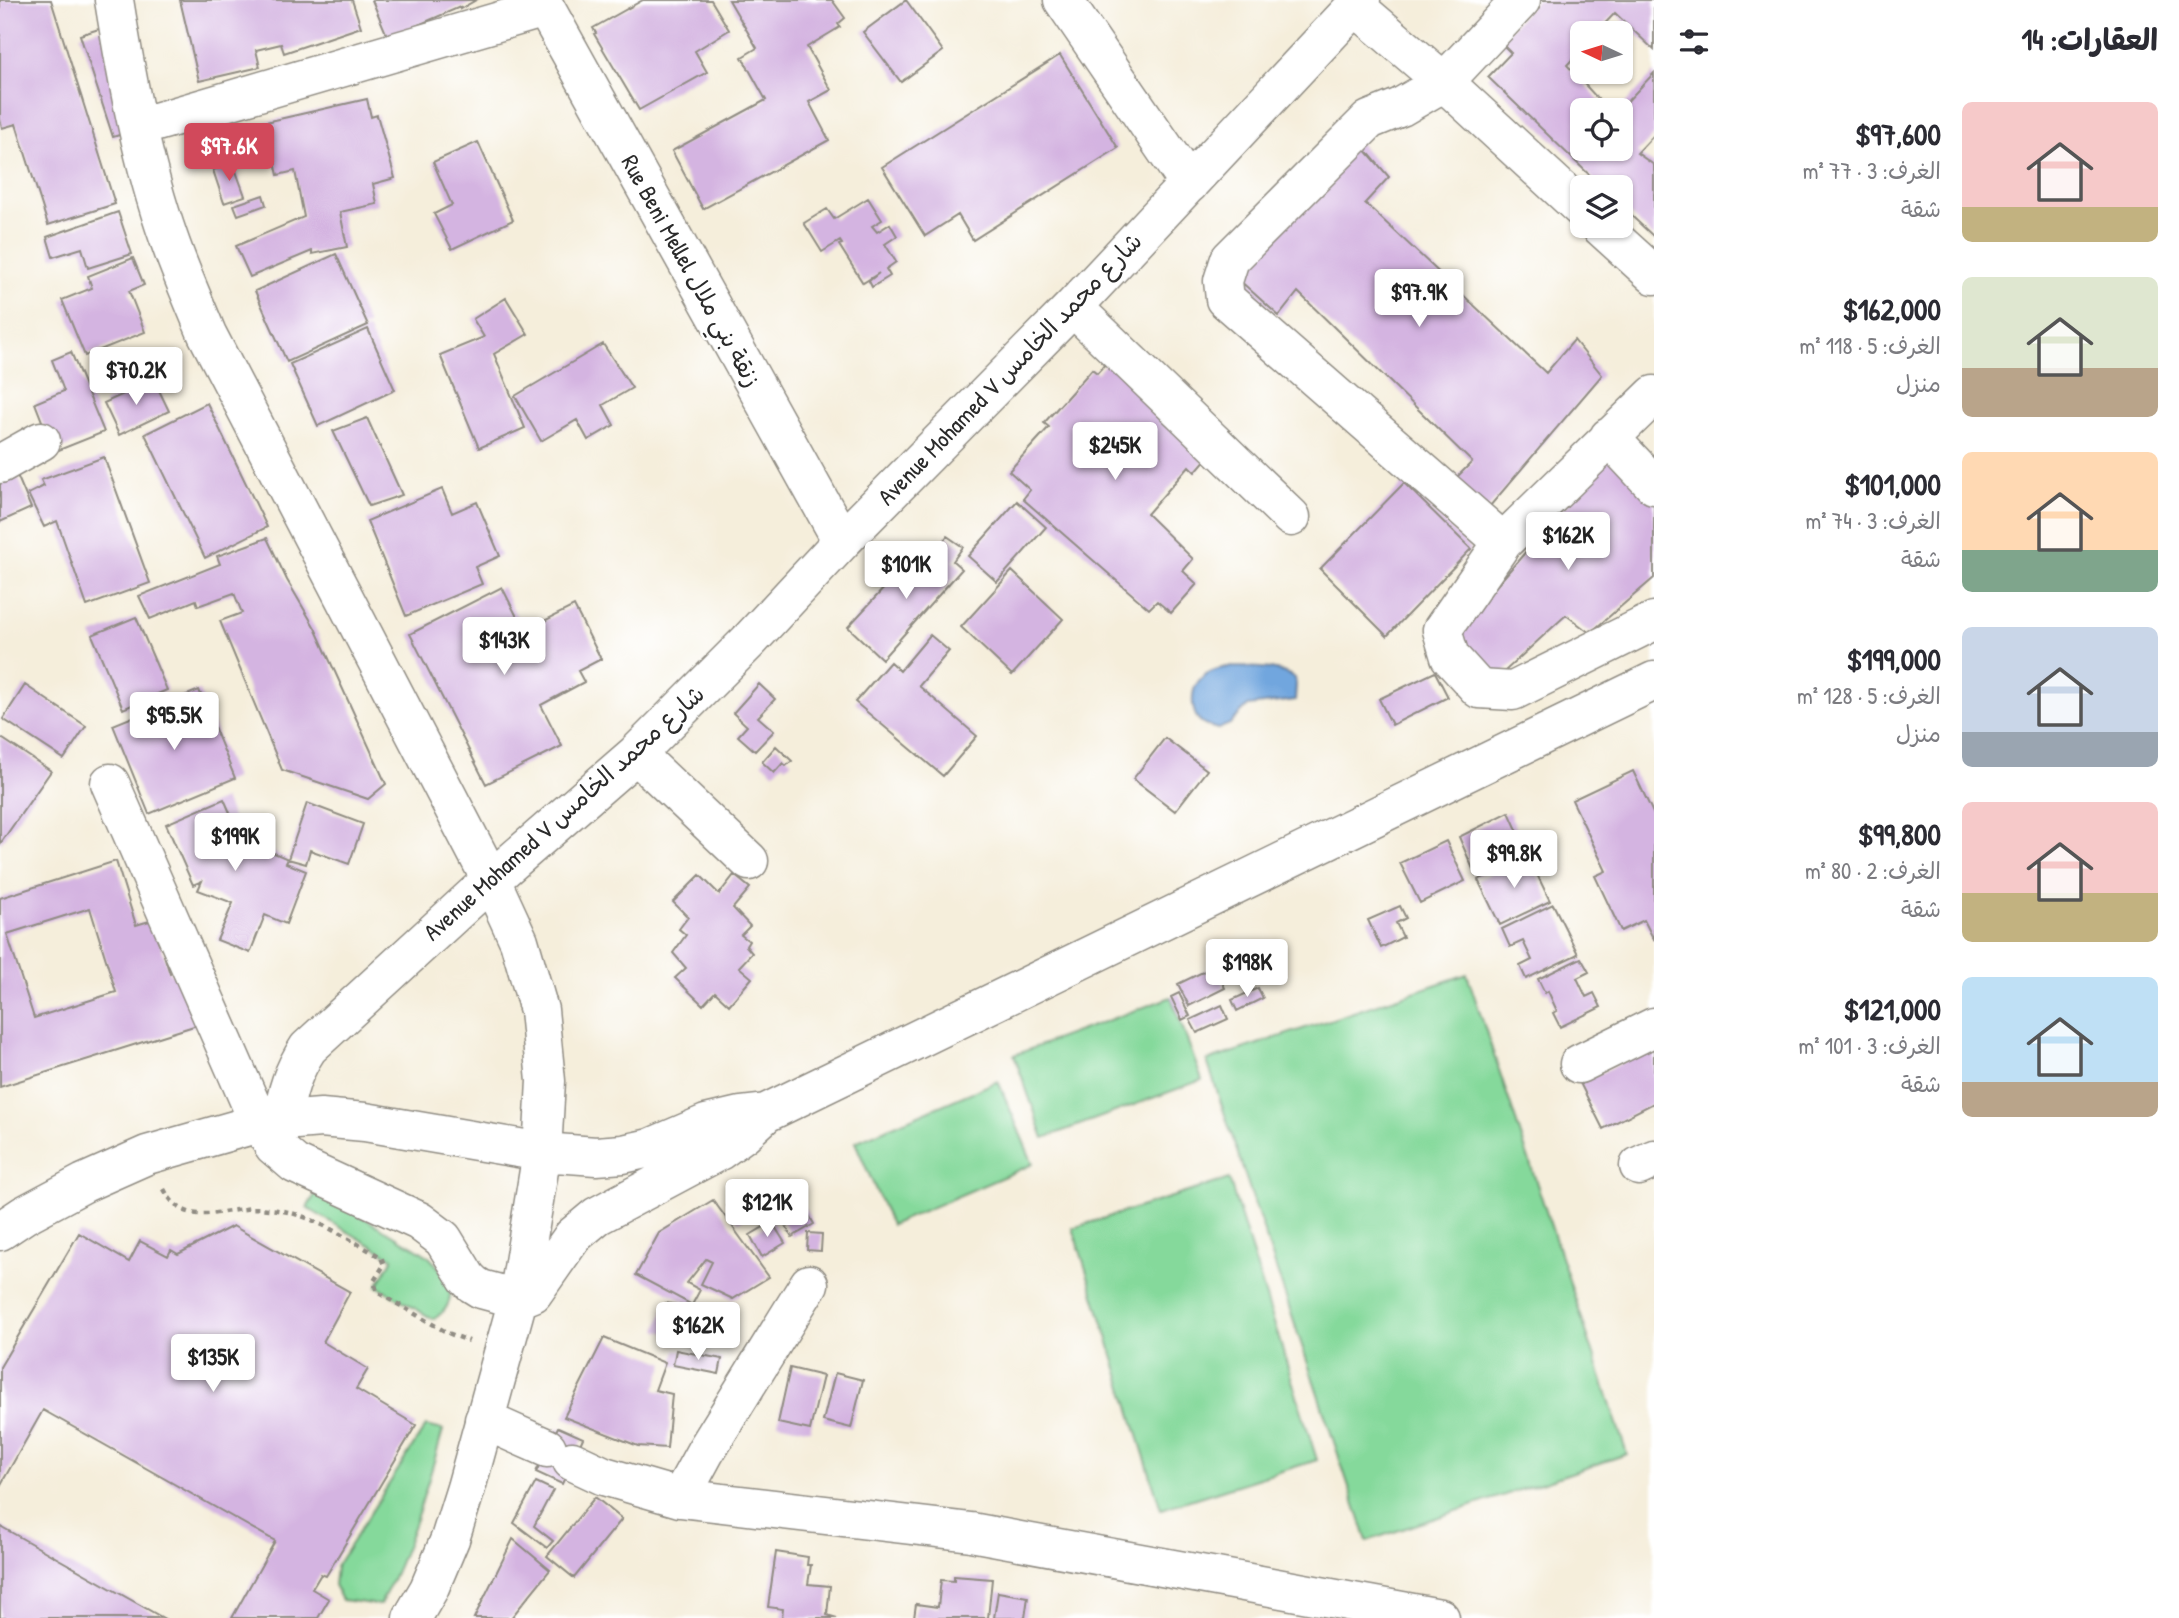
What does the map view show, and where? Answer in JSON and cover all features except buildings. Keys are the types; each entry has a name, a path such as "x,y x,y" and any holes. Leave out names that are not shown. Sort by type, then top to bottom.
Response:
{"street":[{"path":"114,0 125,72 150,178 168,239 207,334 491,880 519,941 538,1010 546,1080 542,1152 518,1299 450,1539 429,1589 412,1618"},
{"path":"1063,0 1189,184"},
{"path":"1503,542 1225,299 1223,281 1230,259 1368,120 1401,107 1444,82 1521,0"},
{"path":"1358,3 1570,198"},
{"name":"Avenue Mohamed V شارع محمد الخامس","path":"271,1121 286,1094 294,1070 308,1048 491,880 636,754 1073,307 1358,3"},
{"path":"139,127 543,4"},
{"name":"Rue Beni Mellel زنقة بني ملال","path":"543,4 842,541"},
{"path":"1613,238 1654,275"},
{"path":"1073,307 1291,517"},
{"path":"1654,395 1503,542 1442,630 1450,657 1479,689 1513,691 1654,621"},
{"path":"1609,437 1654,485"},
{"path":"0,464 41,441"},
{"path":"0,1231 84,1183 147,1155 271,1121 321,1118 365,1122 542,1152 596,1156 650,1148 715,1122 765,1113 1654,681"},
{"path":"636,754 749,861"},
{"path":"110,783 271,1121 274,1146 295,1164 419,1221 443,1239 467,1278 481,1289 518,1299 533,1293 573,1236 597,1216 719,1151 765,1113"},
{"path":"1579,1064 1654,1027"},
{"path":"680,1498 705,1452 809,1284"},
{"path":"484,1420 604,1476 680,1498 971,1532 1440,1618"}],"path":[{"path":"147,1155 168,1197 176,1206 200,1215 265,1208 304,1217 381,1257 384,1265 374,1281 377,1292 454,1336 474,1343 504,1348"}],"green space":[{"path":"1467,974 1627,1454 1367,1541 1207,1061"},
{"path":"1171,997 1202,1080 1044,1138 1014,1055"},
{"path":"998,1081 1033,1164 891,1225 855,1142"},
{"path":"1229,1179 1317,1460 1161,1509 1073,1228"},
{"path":"317,1191 429,1257 442,1272 449,1289 450,1297 442,1313 433,1319 377,1286 393,1258 307,1208"},
{"path":"426,1426 443,1430 416,1519 380,1605 342,1600 334,1585 336,1567"}],"water":[{"path":"1227,667 1262,668 1287,674 1295,678 1295,700 1248,706 1230,724 1218,729 1205,724 1198,719 1194,710 1193,695 1196,686 1208,673"}]}
